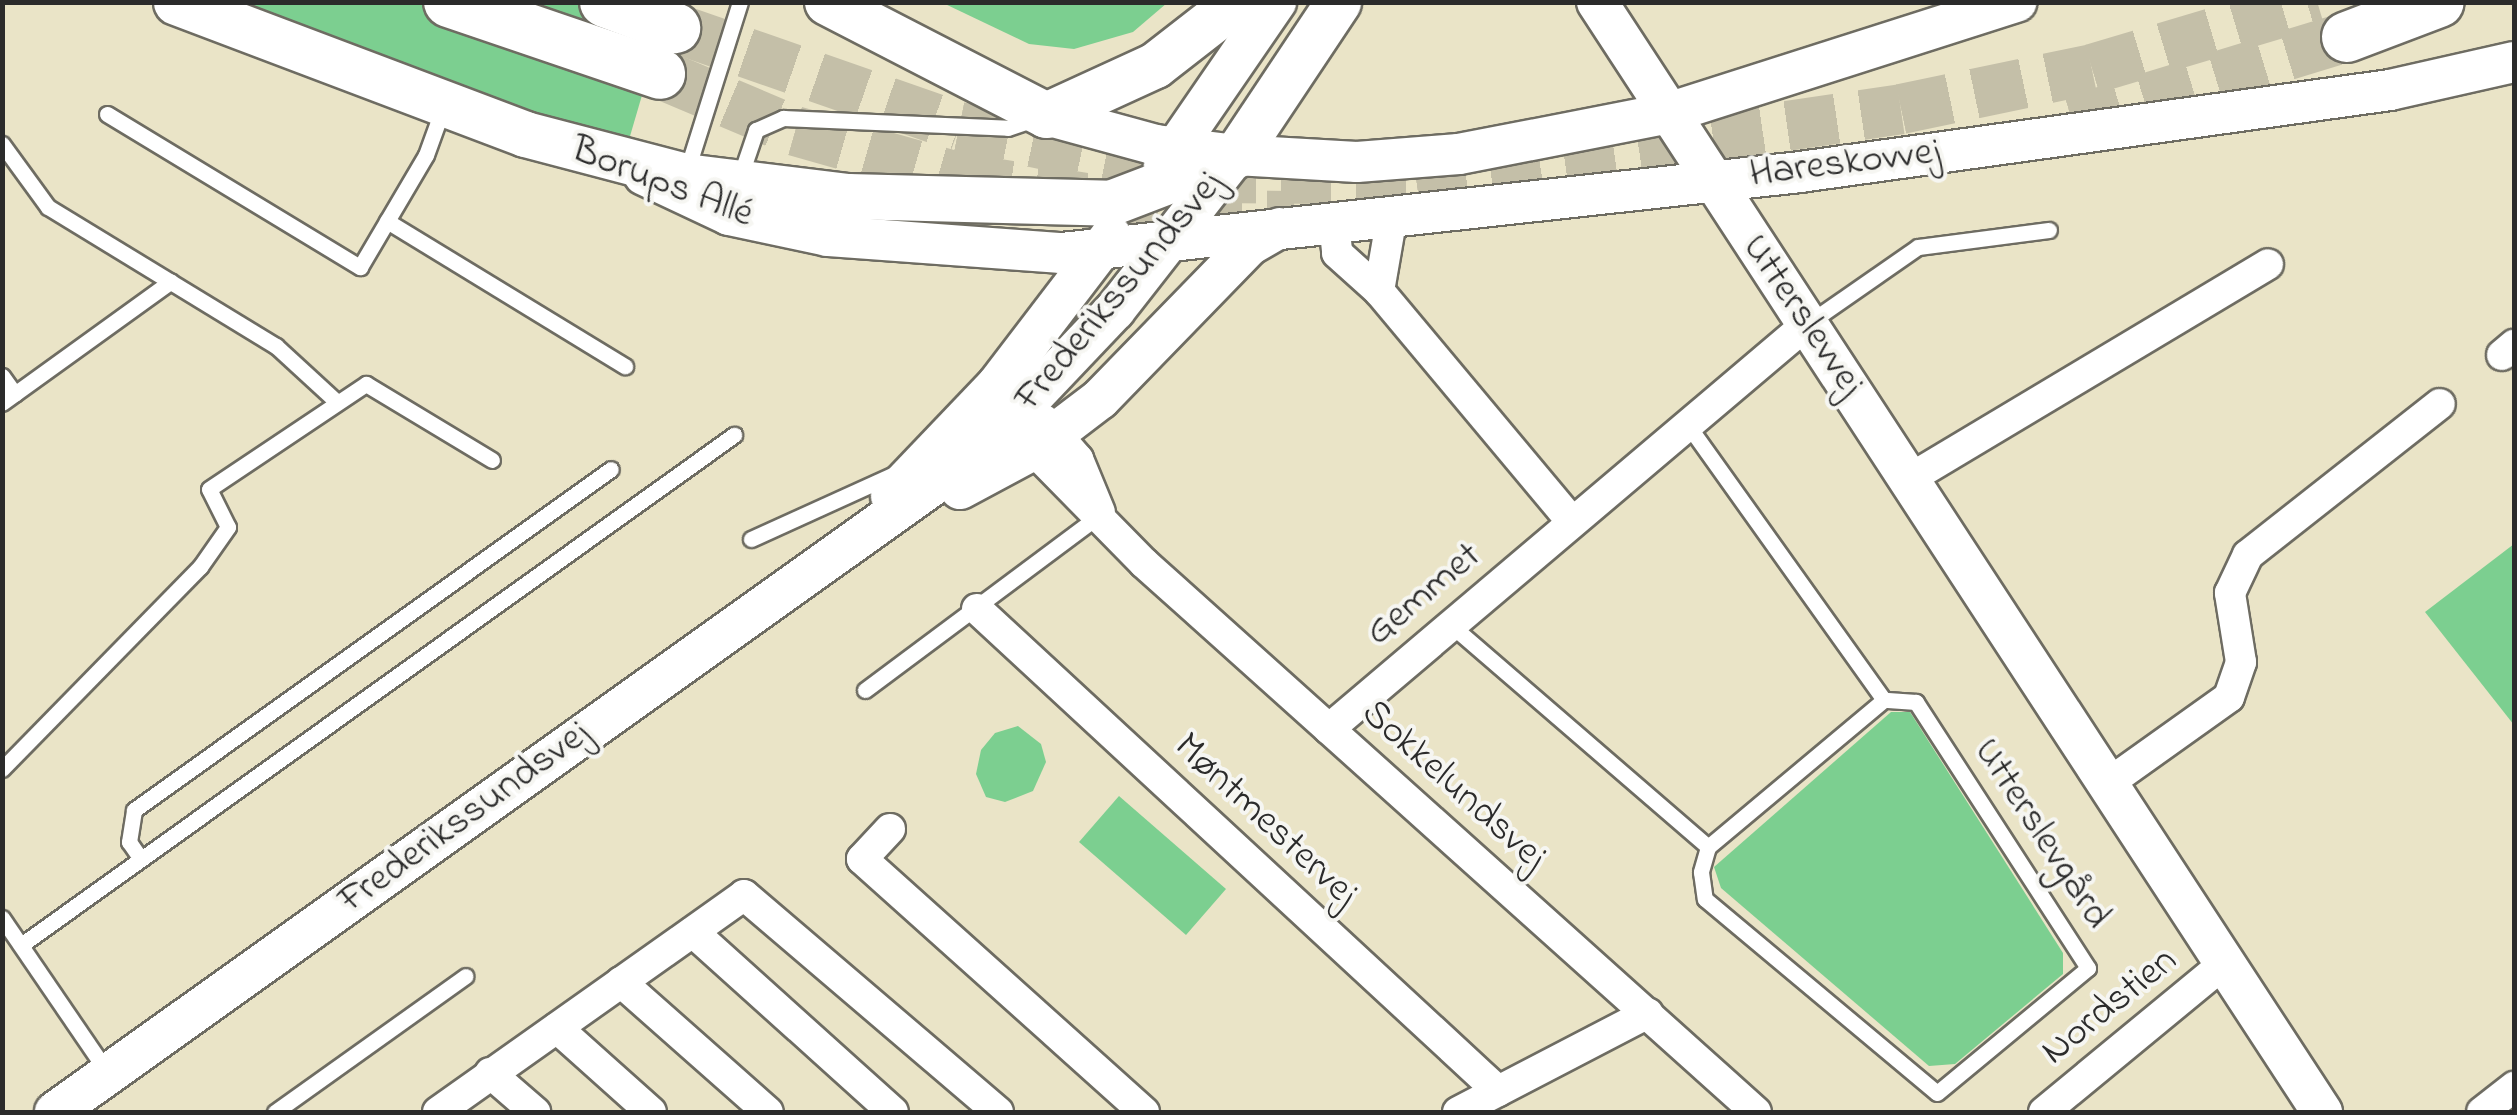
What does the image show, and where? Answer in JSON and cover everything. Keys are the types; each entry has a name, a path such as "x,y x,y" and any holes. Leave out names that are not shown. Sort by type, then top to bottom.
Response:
{"main road":[{"name":"Borups Allé","path":"176,2 444,104 733,199 848,196 1110,203 1142,195 1236,155"},
{"path":"449,2 667,51 605,2"},
{"path":"826,2 1046,115 1155,65 1236,2"},
{"name":"Frederikssundsvej","path":"1236,155 1338,2"},
{"path":"2346,37 2439,2"}],"street":[{"name":"Frederikssundsvej","path":"857,538 916,464 996,385 1142,195 1276,2"},
{"name":"Utterslevvej","path":"1597,2 1665,114 1911,478 2322,1112"},
{"name":"Hareskovvej","path":"1175,149 1356,162 1459,154 1665,114 2018,2"},
{"name":"Hareskovvej","path":"1171,240 1711,181 2390,90 2514,62"},
{"path":"1046,115 1175,149"},
{"name":"Frederikssundsvej","path":"56,1107 982,450 1171,240 1236,155"},
{"name":"Borups Allé","path":"733,199 828,236 991,252 1102,248 1171,240"},
{"path":"1379,291 1392,216"},
{"path":"1334,222 1337,253 1379,291 1572,522"},
{"path":"857,538 1046,441 1128,374 1250,245 1282,227"},
{"path":"1911,478 2268,264"},
{"name":"Gemmet","path":"1329,729 1807,324"},
{"path":"2110,782 2229,697 2241,662 2230,593 2248,556 2440,404"},
{"name":"Sokkelundsvej","path":"1026,405 1046,441 1144,563 1756,1112"},
{"name":"Møntmestervej","path":"978,609 1498,1092"},
{"path":"890,829 862,859 1144,1112"},
{"path":"438,1112 744,895 998,1112"},
{"path":"693,932 893,1112"},
{"name":"Nordstien","path":"2044,1112 2226,962"},
{"path":"621,982 768,1112"},
{"path":"1458,1112 1648,1013"},
{"path":"556,1028 651,1112"},
{"path":"490,1073 535,1112"},
{"path":"2482,1112 2514,1087"}],"lane":[{"path":"682,185 740,2"},
{"path":"107,114 360,267 426,156 444,104"},
{"path":"733,199 756,130 783,118 1008,128 1046,115"},
{"path":"2,144 48,207 276,346 338,402"},
{"path":"388,222 625,366"},
{"path":"1807,324 1918,247 2050,230"},
{"path":"2,376 9,399 171,282"},
{"path":"2,770 200,567 228,527 209,489 366,384 492,460"},
{"path":"1451,625 1708,846 1884,700 1687,424"},
{"path":"21,945 734,435"},
{"path":"750,540 916,464"},
{"path":"141,859 129,842 134,810 611,469"},
{"path":"865,690 1101,514"},
{"name":"Utterslevgård","path":"1708,846 1701,872 1705,900 1937,1093 2088,968 1916,702 1884,700"},
{"path":"2,918 108,1073"},
{"path":"275,1112 466,976"}],"green space":[{"path":"224,3 669,3 628,143 435,84"},
{"path":"943,3 1167,3 1133,32 1074,49 1029,44"},
{"path":"2514,544 2514,725 2425,612"},
{"path":"1891,712 1910,712 2063,953 2063,974 1955,1064 1929,1066 1721,888 1714,867"},
{"path":"1018,726 1041,744 1046,762 1033,791 1005,802 986,797 976,774 981,750 995,733"},
{"path":"1119,796 1226,889 1186,935 1079,842"}],"tunnel":[{"path":"675,28 959,127 1206,178 1416,180 1901,109 2092,69 2317,2"},
{"path":"2072,121 2347,37"},
{"path":"660,74 795,131 961,178 1192,215 1294,216"}]}
